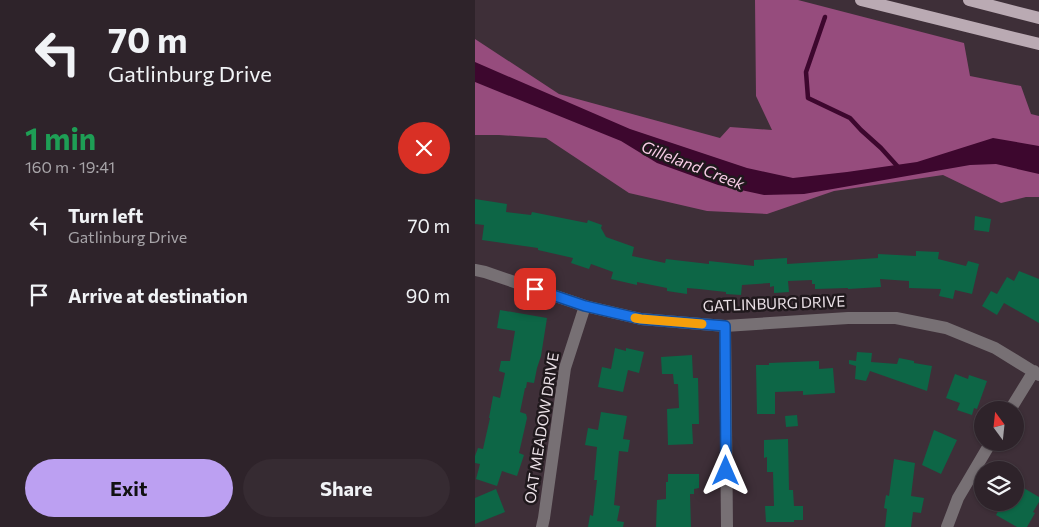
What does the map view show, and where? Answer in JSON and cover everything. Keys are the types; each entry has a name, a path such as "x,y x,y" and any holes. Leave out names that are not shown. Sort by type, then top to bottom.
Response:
{"main road":[{"path":"861,0 1039,44"},
{"path":"969,0 1039,18"}],"street":[{"name":"GATLINBURG DRIVE","path":"475,270 585,306 641,319 725,326 848,318 896,318 947,328 995,348 1036,373"},
{"name":"OAT MEADOW DRIVE","path":"542,527 565,368 585,306"},
{"path":"725,326 727,527"},
{"path":"1016,401 1036,373"},
{"path":"947,527 957,498 986,451"}],"shaded area":[{"path":"755,0 798,0 964,43 970,76 1021,86 1031,114 1039,116 1039,197 1026,197 1001,203 943,175 834,191 767,214 707,211 629,193 546,138 475,135 475,39 559,94 720,138 730,127 772,130 756,96"}],"water":[{"name":"Gilleland Creek","path":"475,62 630,129 747,168 793,178 917,162 993,138 1039,146 1039,174 996,164 970,165 804,194 764,195 718,185 657,163 621,141 475,82"}],"building":[{"path":"475,199 507,204 506,212 531,215 532,212 587,223 588,220 602,225 601,228 606,237 634,247 632,256 665,263 666,259 709,264 709,261 754,266 754,260 787,258 787,264 878,258 878,254 916,256 916,251 939,252 938,259 966,266 968,261 979,264 972,294 955,290 953,299 939,296 941,289 909,288 909,281 880,279 881,287 815,289 815,284 812,284 812,280 788,281 789,292 774,293 774,286 770,287 770,283 742,285 741,295 687,288 687,294 667,291 667,288 637,282 637,285 611,279 613,272 591,264 589,269 571,263 573,258 538,250 538,248 482,240 484,225 475,224"},
{"path":"975,216 991,219 989,232 974,230"},
{"path":"1019,271 1039,279 1039,323 1004,303 997,315 982,306 991,291 997,294 1007,277 1014,281"},
{"path":"500,310 547,318 541,356 534,383 527,382 520,412 526,414 527,418 519,453 524,455 517,476 502,471 497,486 476,479 480,464 475,463 475,456 478,448 483,449 493,396 500,398 505,373 499,371 501,361 510,361 515,331 497,328"},
{"path":"615,348 626,351 626,348 644,352 639,373 628,370 623,392 598,387 602,367 611,369"},
{"path":"857,352 872,353 871,362 897,364 899,358 932,366 927,391 870,371 866,381 855,379 856,366 849,364 849,360 856,361"},
{"path":"692,355 693,378 698,378 699,424 692,424 693,444 668,445 667,409 679,408 678,384 674,384 673,374 662,374 661,357"},
{"path":"819,361 819,369 833,368 835,393 803,395 803,391 775,392 775,414 757,414 756,365"},
{"path":"955,374 968,379 969,375 987,381 980,401 974,401 972,415 957,410 960,403 946,398"},
{"path":"601,412 627,416 623,439 630,440 628,452 619,451 614,505 620,506 617,521 624,522 623,527 588,527 590,515 593,516 597,480 594,480 597,447 585,445 588,428 598,430"},
{"path":"797,415 798,426 786,427 785,416"},
{"path":"934,430 957,440 941,474 922,465"},
{"path":"788,439 789,490 793,490 794,506 803,506 803,520 794,520 794,522 766,522 765,506 774,506 773,472 767,472 767,457 764,458 764,440"},
{"path":"894,459 915,463 911,496 924,498 921,513 913,512 911,527 885,527 887,509 884,508 886,495 889,496"},
{"path":"668,474 699,474 699,488 694,489 694,494 690,494 691,527 656,527 657,500 666,499"},
{"path":"1024,488 1039,497 1039,502 1033,512 1035,513 1027,527 1017,527 996,515 998,511 1024,511"},
{"path":"496,489 505,512 475,524 475,498"}],"waterway":[{"path":"825,17 806,72 808,98 850,118 899,168"}],"slow traffic":[{"path":"635,318 702,324"}],"route":[{"path":"535,289 585,306 641,319 725,326 726,471"}]}
